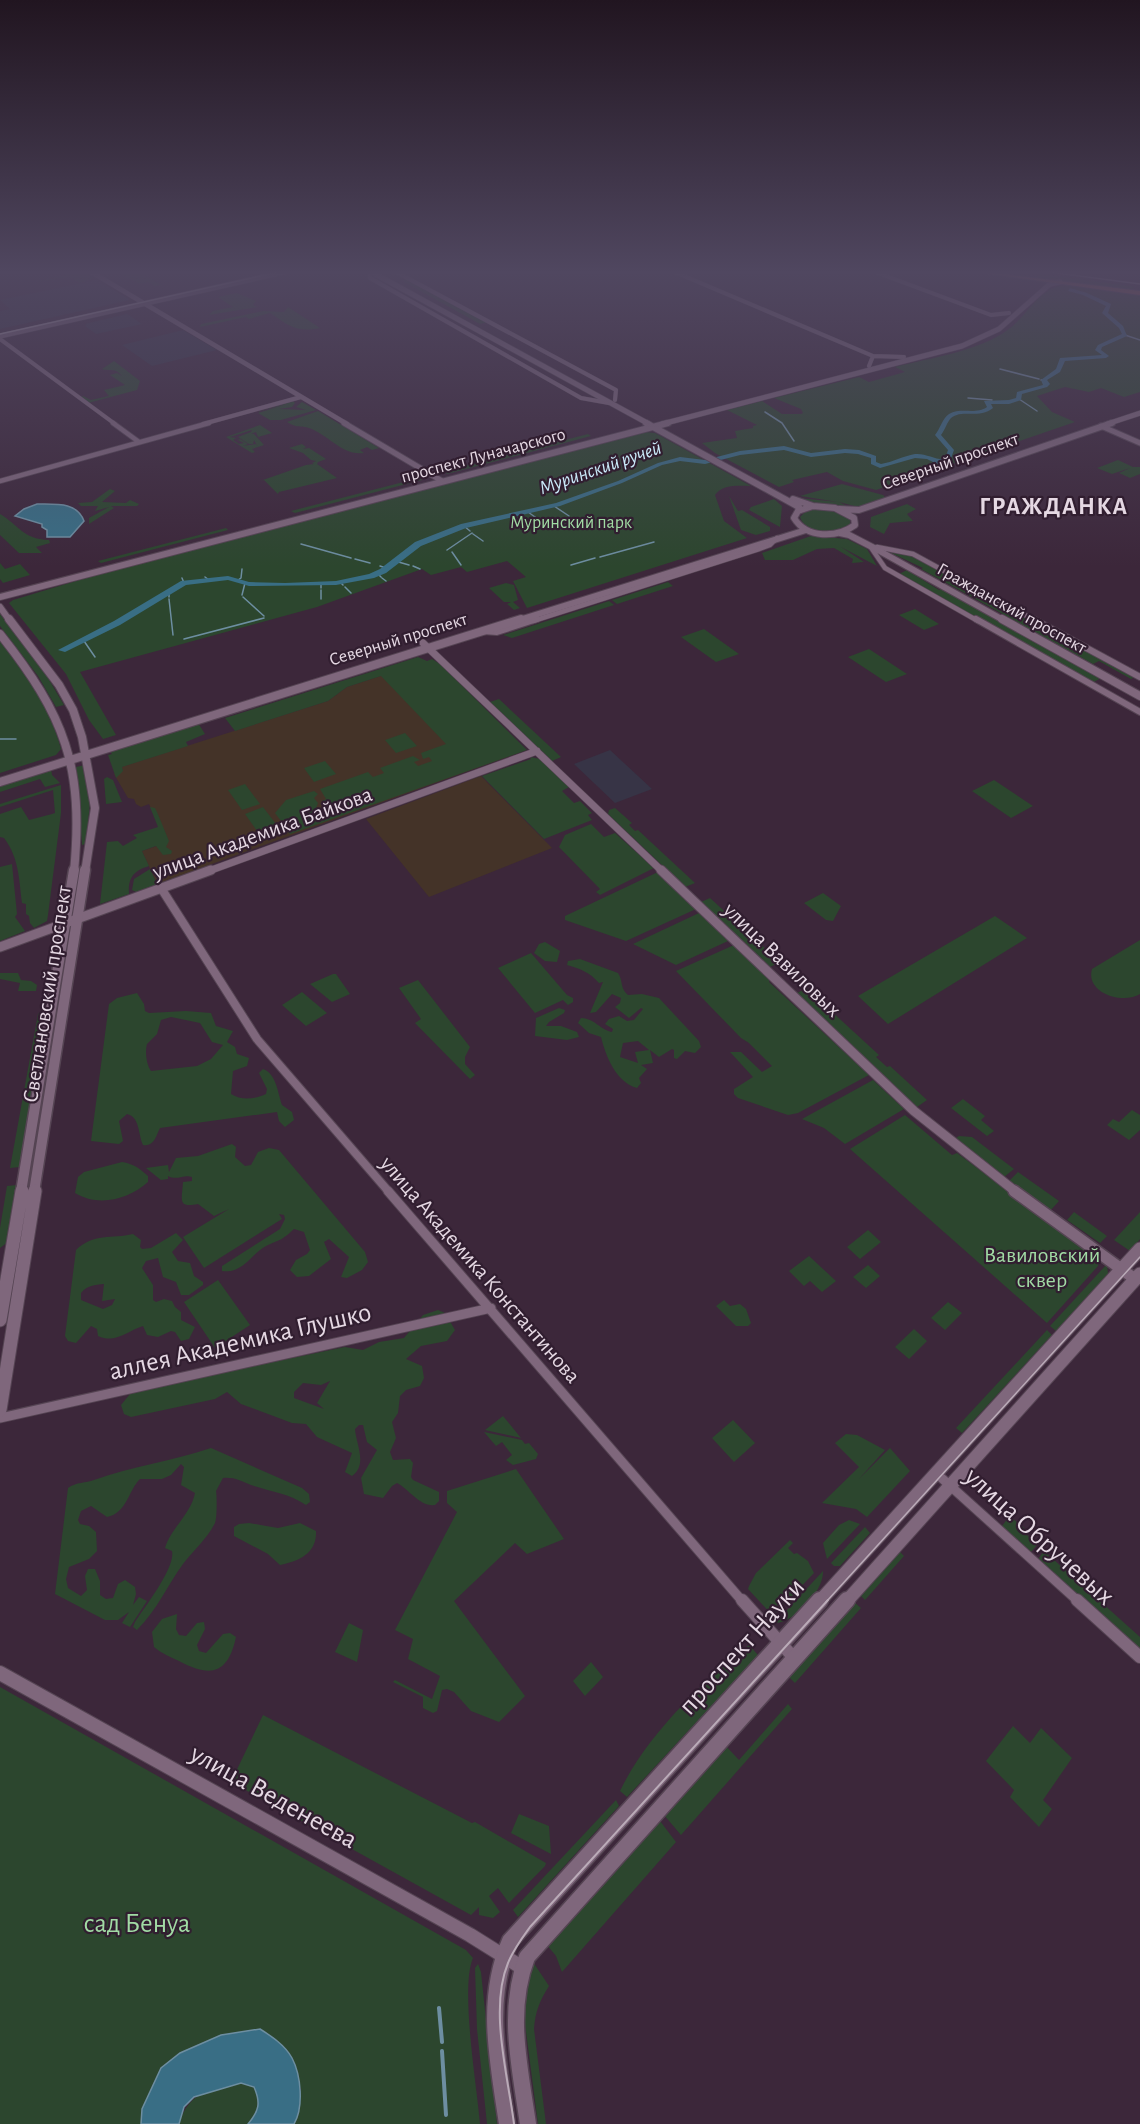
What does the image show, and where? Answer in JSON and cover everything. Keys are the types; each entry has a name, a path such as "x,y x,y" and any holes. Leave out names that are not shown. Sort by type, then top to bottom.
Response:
{"main road":[{"path":"548,369 645,424 653,424"},
{"path":"559,369 653,424 802,504 839,509 853,517 855,523 851,529 840,533 822,534 806,530 797,525 794,518 798,511 813,506"},
{"name":"проспект Луначарского","path":"653,424 660,425 862,369"},
{"name":"проспект Луначарского","path":"0,597 866,369"},
{"name":"Северный проспект","path":"853,517 884,504 903,501 1140,413"},
{"name":"Северный проспект","path":"839,509 859,510 1140,418"},
{"name":"проспект Луначарского","path":"0,591 440,480 645,424"},
{"path":"660,425 709,455"},
{"path":"724,463 797,506 798,511"},
{"name":"Северный проспект","path":"0,776 87,752 797,525"},
{"name":"Гражданский проспект","path":"851,529 852,534 873,547 1140,694"},
{"name":"Северный проспект","path":"425,645 480,631 806,530"},
{"name":"Гражданский проспект","path":"840,533 873,547 1140,694"},
{"name":"Светлановский проспект","path":"0,608 53,676 71,707 87,752 94,808 0,1410"},
{"name":"Светлановский проспект","path":"0,634 36,680 54,712 69,757 76,793 77,845 0,1320"},
{"path":"54,712 61,707 71,707"},
{"name":"Северный проспект","path":"0,782 69,757"},
{"name":"проспект Науки","path":"507,2124 494,2006 495,1982 502,1955 520,1928 1140,1250"},
{"name":"проспект Науки","path":"528,2124 515,2013 517,1979 532,1949 1138,1276"}],"street":[{"path":"43,369 139,442"},
{"path":"254,369 440,480"},
{"path":"530,369 581,398 609,403"},
{"path":"577,369 616,390 615,400"},
{"path":"0,481 301,397"},
{"path":"1104,428 1140,443"},
{"path":"480,631 497,632 767,546 777,538"},
{"name":"Гражданский проспект","path":"873,547 913,554 1140,677"},
{"name":"Гражданский проспект","path":"873,547 885,568 892,572"},
{"path":"892,572 907,566"},
{"path":"892,572 1140,712"},
{"name":"улица Вавиловых","path":"425,645 914,1112 1003,1183 1122,1269 1138,1276"},
{"name":"улица Академика Байкова","path":"0,947 537,751"},
{"name":"улица Академика Константинова","path":"161,888 257,1039 794,1658"},
{"name":"аллея Академика Глушко","path":"0,1418 490,1308"},
{"name":"улица Обручевых","path":"936,1473 1140,1657"},
{"name":"улица Веденеева","path":"0,1673 470,1935 521,1967"}],"shaded area":[{"path":"417,664 518,753 157,884 142,851 166,843 149,804 141,807 134,799 128,798 114,774 123,771 121,767 328,701 347,687"},
{"path":"610,750 652,789 615,803 574,764"},
{"path":"481,776 552,848 429,897 366,819"}],"green space":[{"path":"103,369 125,369 140,381 137,390 88,403 81,397 91,400 109,396 104,390 125,385 110,375 117,373 122,376 115,371"},
{"path":"899,369 1140,369 1140,392 1124,397 1101,388 1089,392 1065,387 1037,396 1052,412 1075,422 876,490 843,481 827,472 792,480 794,482 779,487 715,453 702,443 737,438 735,431 753,428 757,425 727,410 762,401 782,414 801,414 803,413 801,409 774,398 859,377 869,382 905,372"},
{"path":"293,401 295,403 292,407 279,409 306,410 296,407 302,402 316,410 281,420 270,420 258,413 287,404 257,412"},
{"path":"318,411 379,448 372,450 367,447 360,450 364,453 356,453 342,448 316,431 287,422"},
{"path":"260,425 272,433 258,437 256,432 251,434 254,434 264,445 252,449 255,452 252,453 226,437","holes":["252,430 238,437 249,444 253,444 254,440 258,447 256,444 243,446 248,444 240,439 238,440 244,443 239,444 233,440 236,438 230,437"]},
{"name":"Муринский парк","path":"645,432 655,433 751,486 726,487 715,495 724,521 747,538 527,608 513,581 526,577 507,561 467,572 461,567 431,575 422,569 317,607 80,672 116,735 103,739 89,720 66,674 9,603 99,574"},
{"path":"588,434 591,436 447,474 445,471"},
{"path":"302,444 306,447 303,449 309,448 326,459 317,464 337,478 278,494 264,480 260,481 314,464 312,463 316,461 289,448"},
{"path":"1118,460 1133,467 1140,467 1140,474 1130,478 1119,473 1130,468 1112,474 1097,468"},
{"path":"419,478 422,480 295,513 291,511"},
{"path":"842,484 883,495 886,498 858,507 839,502 846,507 810,504 799,498 838,502 800,496"},
{"path":"110,489 115,491 102,502 126,503 130,500 139,504 137,506 111,506 114,508 89,524 89,518 109,507 95,511 98,506 81,506 78,503 92,502"},
{"path":"729,496 738,511 742,510 770,527 770,531 756,535 741,530"},
{"path":"774,499 782,506 780,527 749,510 751,507"},
{"path":"907,504 916,509 907,514 913,521 890,523 884,534 870,527 871,517"},
{"path":"815,509 837,511 850,519 850,524 830,531 809,528 800,517 806,511"},
{"path":"0,514 27,534 49,540 50,543 36,547 42,553 19,553 0,535"},
{"path":"226,528 228,530 101,563 98,561"},
{"path":"811,536 847,539 867,549 877,566 841,547 864,562 852,563 853,559 834,548 817,549 793,560 765,560 762,553"},
{"path":"887,551 911,555 1136,676 1131,679 1099,661 1093,664 921,569 923,568"},
{"path":"0,563 5,569 20,564 30,575 3,583 0,579"},
{"path":"907,570 939,590 943,588 1103,677 1092,683 899,574"},
{"path":"668,582 673,586 617,604 612,600"},
{"path":"506,583 514,585 518,600 513,602 520,608 514,610 507,604 511,602 504,602 489,588"},
{"path":"609,601 614,605 512,638 503,635"},
{"path":"915,609 939,624 924,630 899,615"},
{"path":"0,614 45,673 64,705 56,707 38,676 0,626"},
{"path":"704,629 739,654 716,662 681,637"},
{"path":"0,640 44,705 61,749 56,755 0,773"},
{"path":"869,649 907,674 886,682 848,657"},
{"path":"418,657 427,661 432,659 440,664 527,750 290,834 285,829 297,826 291,818 281,821 275,813 286,800 314,791 318,794 314,798 318,803 316,808 325,809 330,806 322,801 326,799 320,789 368,772 373,777 384,773 380,768 413,756 420,760 414,762 418,766 432,761 429,757 423,759 421,753 446,744 381,676 347,687 328,701 235,731 225,718"},
{"path":"499,699 561,757 552,761 490,702"},
{"path":"198,723 205,734 186,742 188,746 122,767 123,771 116,778 108,755 112,754 110,751"},
{"path":"405,733 417,746 396,753 385,740"},
{"path":"530,757 540,759 569,787 562,791 574,803 580,801 592,813 588,815 592,820 544,839 482,776 531,759"},
{"path":"325,761 336,774 314,782 304,768"},
{"path":"85,765 90,802 86,844 82,845 76,767"},
{"path":"51,769 52,775 60,783 45,787 40,779 0,792 0,785"},
{"path":"107,777 113,780 122,802 106,804 104,779"},
{"path":"994,780 1033,806 1011,818 972,791"},
{"path":"245,784 260,804 242,810 228,790"},
{"path":"61,785 61,813 47,921 34,928 26,914 26,904 22,903 18,869 13,853 4,838 0,837 0,814 21,807 29,820 55,813 53,790 0,807 0,804"},
{"path":"150,807 155,808 157,812 169,841 166,847 172,851 171,854 163,855 156,846 142,851 149,866 139,870 133,876 129,884 129,894 100,904 107,842 118,841 123,846 137,838 133,835 158,827"},
{"path":"263,807 276,824 257,831 245,814"},
{"path":"615,808 632,823 629,825 635,831 638,830 695,883 685,887 608,814 609,810"},
{"path":"591,824 604,837 615,833 654,868 600,895 596,892 600,889 559,847 565,835"},
{"path":"12,864 17,914 15,917 25,931 0,941 0,867"},
{"path":"150,869 157,884 136,892 132,890 134,879"},
{"path":"658,872 696,909 626,941 565,920 565,916"},
{"path":"823,893 841,906 833,921 826,920 804,903"},
{"path":"710,898 780,962 770,967 701,902"},
{"path":"699,913 728,941 676,965 633,944"},
{"path":"995,916 1027,938 888,1024 858,996"},
{"path":"1140,940 1140,994 1133,997 1115,997 1107,995 1094,985 1091,977 1092,969"},
{"path":"545,942 560,951 557,962 545,961 534,953 539,944"},
{"path":"734,945 770,980 769,982 869,1075 798,1113 788,1115 738,1098 734,1094 734,1089 753,1077 730,1052 741,1052 762,1072 772,1066 741,1038 676,971"},
{"path":"531,953 567,995 573,998 573,1002 568,1005 563,1000 535,1013 498,968"},
{"path":"580,959 618,973 628,995 642,994 659,998 699,1041 701,1047 695,1053 685,1051 677,1059 674,1058 672,1049 659,1057 650,1050 653,1063 641,1065 647,1069 639,1078 641,1083 637,1088 630,1085 613,1068 601,1037 589,1033 578,1023 581,1018 586,1019 612,1032 613,1029 605,1024 609,1019 619,1016 627,1021 634,1020 643,1009 641,1008 629,1018 615,1007 620,1003 621,998 612,994 596,1012 590,1013 603,982 599,983 584,971 567,965 568,961","holes":["638,1041 649,1050 635,1052 638,1063 620,1057 623,1043"]},
{"path":"0,973 18,973 21,980 31,981 37,985 36,991 18,991 20,983 0,979"},
{"path":"336,974 350,994 332,1002 310,984"},
{"path":"418,980 470,1047 465,1057 465,1064 475,1075 470,1079 415,1023 421,1019 399,988"},
{"path":"807,988 822,1002 819,1004 827,1011 830,1010 879,1055 876,1057 887,1067 890,1066 927,1100 917,1107 797,993"},
{"path":"302,992 327,1013 306,1026 282,1005"},
{"path":"137,993 144,1004 145,1011 149,1013 186,1011 211,1013 216,1026 233,1031 227,1042 235,1047 237,1054 249,1058 247,1066 233,1071 231,1094 240,1098 248,1098 266,1094 267,1089 259,1073 263,1069 274,1079 282,1105 292,1112 294,1120 285,1127 279,1121 277,1112 160,1128 150,1144 143,1145 134,1119 127,1114 119,1121 123,1141 119,1144 91,1141 109,1004 117,998","holes":["171,1017 200,1023 212,1042 223,1045 211,1059 197,1066 151,1071 147,1061 146,1047 157,1034 161,1020"]},
{"path":"48,1006 20,1167 10,1168 38,1014"},
{"path":"559,1008 565,1010 564,1013 546,1026 561,1026 577,1032 579,1037 567,1040 535,1036 536,1018"},
{"path":"873,1080 904,1109 845,1144 824,1128 802,1119"},
{"path":"963,1099 985,1116 981,1120 994,1131 987,1136 951,1108"},
{"path":"1132,1110 1140,1115 1140,1130 1129,1140 1107,1125 1113,1119 1119,1122"},
{"name":"Вавиловский сквер","path":"905,1115 952,1155 957,1153 1099,1259 1098,1266 1047,1323 850,1149"},
{"path":"959,1136 972,1137 1014,1169 1004,1177 956,1138"},
{"path":"232,1144 236,1147 235,1157 245,1166 251,1165 258,1152 269,1148 279,1150 365,1252 368,1262 362,1270 347,1278 341,1277 349,1257 329,1239 324,1242 331,1259 309,1276 297,1277 290,1270 296,1260 310,1250 304,1232 294,1229 283,1238 261,1249 241,1267 222,1271 222,1266 280,1229 285,1219 284,1215 279,1214 282,1219 204,1268 183,1237 229,1209 214,1216 198,1204 184,1204 182,1201 183,1182 192,1181 192,1177 168,1176 168,1179 161,1180 146,1168 168,1165 169,1172 176,1158 198,1156"},
{"path":"122,1162 142,1171 148,1176 148,1182 131,1193 113,1200 93,1200 75,1193 78,1177 84,1172"},
{"path":"1018,1172 1059,1201 1050,1211 1009,1181"},
{"path":"17,1185 8,1242 0,1248 0,1228 7,1186"},
{"path":"1074,1212 1107,1236 1100,1243 1067,1220"},
{"path":"1140,1212 1140,1239 1130,1251 1114,1240"},
{"path":"868,1230 881,1242 860,1259 847,1247"},
{"path":"176,1233 183,1240 172,1252 178,1261 190,1263 194,1276 203,1282 203,1285 189,1295 181,1295 176,1282 163,1277 158,1258 146,1261 142,1268 153,1285 153,1300 156,1302 164,1299 172,1301 181,1312 181,1320 195,1327 189,1339 181,1341 175,1332 171,1331 158,1337 147,1335 143,1326 110,1339 98,1336 97,1329 91,1326 76,1343 68,1341 65,1336 76,1250 96,1239 133,1234 141,1240 142,1249 151,1248","holes":["104,1284 102,1301 115,1299 112,1305 103,1309 81,1300 81,1293 94,1285"]},
{"path":"809,1256 836,1281 822,1292 810,1281 804,1286 789,1271"},
{"path":"1107,1264 1108,1274 1056,1331 1050,1326"},
{"path":"868,1265 880,1276 866,1288 853,1277"},
{"path":"218,1280 250,1325 215,1348 184,1302"},
{"path":"724,1300 730,1306 740,1304 746,1309 751,1323 748,1326 736,1326 716,1306"},
{"path":"948,1302 962,1313 945,1330 931,1318"},
{"path":"438,1310 445,1313 455,1330 447,1341 421,1346 406,1359 422,1366 424,1378 420,1386 406,1390 400,1396 398,1413 392,1422 396,1438 390,1452 393,1460 410,1459 413,1463 411,1477 413,1480 439,1492 439,1501 435,1505 420,1501 397,1483 383,1498 364,1494 361,1478 377,1450 367,1442 363,1425 355,1429 360,1460 357,1471 352,1476 345,1472 352,1453 317,1437 306,1424 292,1423 241,1404 227,1392 215,1399 131,1417 124,1414 121,1405 130,1394 144,1389 345,1347 363,1350 379,1342 404,1338 423,1315","holes":["330,1381 317,1403 324,1409 294,1398 294,1392 303,1383 321,1385"]},
{"path":"914,1329 927,1341 909,1359 895,1347"},
{"path":"1047,1330 1052,1335 962,1433 956,1428"},
{"path":"503,1416 521,1438 485,1430"},
{"path":"733,1420 755,1443 734,1462 712,1438"},
{"path":"484,1432 522,1440 525,1444 529,1443 538,1454 536,1459 513,1465 506,1460 512,1455 502,1442 496,1446"},
{"path":"846,1434 857,1435 885,1450 859,1479 890,1448 910,1471 867,1517 856,1509 822,1503 859,1467 835,1443"},
{"path":"211,1448 302,1488 309,1494 310,1502 306,1505 286,1495 234,1479 223,1478 216,1491 216,1517 212,1529 183,1564 156,1606 137,1630 133,1627 135,1622 169,1567 172,1551 165,1548 168,1541 193,1501 195,1493 181,1485 184,1467 181,1464 171,1475 162,1479 140,1479 123,1506 114,1515 107,1517 91,1506 81,1511 78,1520 80,1524 89,1526 96,1532 97,1551 89,1559 69,1567 66,1579 68,1588 81,1596 87,1590 85,1576 88,1569 95,1569 100,1581 100,1595 106,1599 113,1598 118,1584 125,1580 135,1587 133,1605 139,1597 147,1601 130,1627 122,1623 129,1612 118,1620 105,1620 55,1594 68,1488"},
{"path":"516,1469 564,1539 527,1554 515,1543 454,1601 525,1696 499,1722 471,1711 454,1692 447,1689 442,1690 437,1711 433,1713 423,1708 423,1697 393,1682 395,1680 432,1699 440,1676 408,1659 413,1639 395,1630 457,1512 447,1503 447,1491"},
{"path":"1008,1518 1012,1518 1029,1532 1027,1535 1037,1545 1031,1552 1002,1526"},
{"path":"849,1520 860,1524 827,1559 823,1543 839,1525"},
{"path":"249,1523 278,1528 300,1523 316,1531 316,1539 306,1555 280,1565 268,1554 234,1536 234,1527"},
{"path":"865,1527 870,1533 840,1566 834,1566 831,1563"},
{"path":"790,1540 793,1543 788,1548 808,1561 814,1573 773,1616 748,1589 756,1573"},
{"path":"1044,1551 1140,1637 1140,1650 1038,1559"},
{"path":"900,1552 904,1556 865,1600 860,1595"},
{"path":"823,1571 819,1588 799,1612 783,1622 775,1623"},
{"path":"854,1602 861,1608 795,1683 788,1676"},
{"path":"177,1614 176,1629 179,1635 186,1636 197,1623 204,1622 205,1629 197,1645 199,1651 206,1653 223,1634 230,1633 236,1637 233,1649 223,1665 209,1671 200,1670 154,1647 152,1632 162,1619"},
{"path":"349,1623 363,1630 357,1662 335,1652"},
{"path":"749,1645 758,1655 627,1797 620,1791 631,1770 660,1730 694,1693"},
{"path":"591,1662 603,1677 585,1696 573,1681"},
{"name":"сад Бенуа","path":"0,1687 466,1950 473,1958 469,1972 468,1991 470,2038 480,2124 294,2124 301,2088 180,2053 161,2068 142,2109 141,2124 0,2124"},
{"path":"788,1704 792,1709 681,1835 664,1815 726,1746 739,1760"},
{"path":"263,1715 472,1823 475,1822 546,1863 545,1866 509,1903 498,1888 489,1896 500,1912 493,1918 479,1915 479,1907 471,1915 231,1782"},
{"path":"1013,1726 1030,1743 1041,1728 1072,1758 1043,1800 1052,1809 1039,1827 1010,1797 1014,1790 986,1761"},
{"path":"616,1800 619,1806 518,1917 513,1910"},
{"path":"519,1814 549,1826 551,1854 511,1833"},
{"path":"660,1821 676,1842 562,1972 556,1956 547,1945"},
{"path":"533,1962 549,1986 538,2006 534,2029 546,2124 538,2124 522,2001"},
{"path":"478,1964 481,1972 497,2124 487,2124 477,2029 475,1968"},
{"path":"241,2083 254,2087 258,2098 257,2111 248,2124 179,2124 183,2113 195,2098 210,2090"}],"water":[{"path":"37,504 59,504 71,507 77,510 84,521 70,537 47,537 47,530 42,527 42,524 15,516 24,509"},
{"path":"260,2029 282,2045 295,2065 300,2100 294,2124 248,2124 257,2111 258,2098 254,2087 241,2083 194,2097 184,2107 179,2124 141,2124 142,2109 161,2068 180,2053 221,2035"}],"waterway":[{"path":"1000,369 1039,379"},
{"name":"Муринский ручей","path":"62,650 117,623 184,583 228,578 249,584 285,585 336,583 371,576 383,571 418,544 464,526 558,505 660,464 680,459 705,462 740,453 784,448 811,455 845,451 859,452 874,457 873,463 880,466 915,456 922,456 937,462 948,460 951,450 938,435 949,417 957,413 987,411 991,407 986,402 1009,402 1019,399 1019,393 1045,386 1047,384 1044,380 1059,369"},
{"path":"968,398 992,400"},
{"path":"1019,399 1037,411"},
{"path":"765,412 782,423 794,441"},
{"path":"554,506 569,516"},
{"path":"528,512 552,529"},
{"name":"Муринский ручей","path":"464,526 470,531"},
{"path":"447,550 472,533"},
{"path":"473,534 483,541"},
{"path":"600,557 654,542"},
{"path":"301,544 351,558"},
{"path":"452,552 461,565"},
{"path":"571,565 595,558"},
{"path":"355,559 370,563"},
{"path":"395,561 409,565"},
{"name":"Муринский ручей","path":"380,566 386,568"},
{"path":"413,566 420,569"},
{"path":"238,580 241,578 242,569"},
{"name":"Муринский ручей","path":"378,574 381,577"},
{"name":"Муринский ручей","path":"205,577 209,580"},
{"name":"Муринский ручей","path":"182,578 184,583"},
{"path":"382,578 386,581"},
{"name":"Муринский ручей","path":"340,582 343,585"},
{"path":"242,595 245,583"},
{"name":"Муринский ручей","path":"321,583 321,588"},
{"path":"345,587 351,593"},
{"path":"321,590 321,599"},
{"name":"Муринский ручей","path":"169,592 169,597"},
{"path":"243,597 264,616"},
{"path":"169,599 173,635"},
{"path":"184,639 264,618"},
{"path":"84,641 95,657"},
{"path":"0,739 16,739"},
{"path":"439,2008 442,2042"},
{"path":"442,2051 446,2115"}],"tram line":[{"path":"826,1602 1140,1257"},
{"path":"514,2124 502,2043 500,2001 508,1963 515,1949 530,1927 828,1600"}],"district":[{"name":"ГРАЖДАНКА","path":"1054,506"}]}
